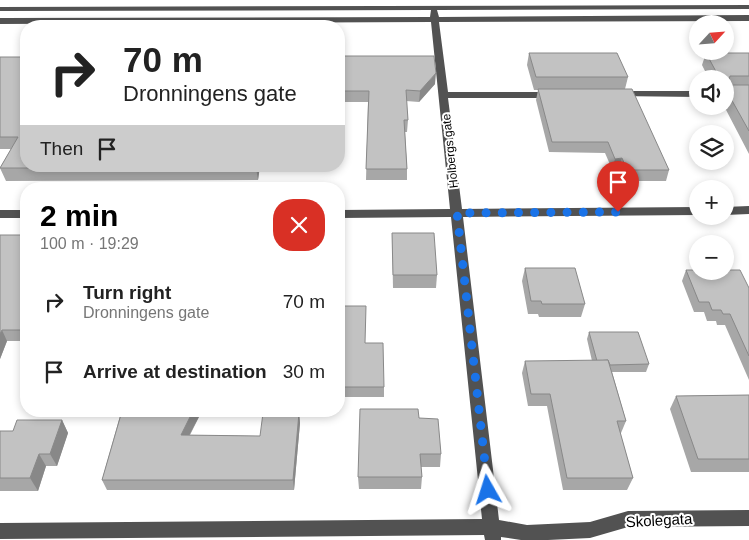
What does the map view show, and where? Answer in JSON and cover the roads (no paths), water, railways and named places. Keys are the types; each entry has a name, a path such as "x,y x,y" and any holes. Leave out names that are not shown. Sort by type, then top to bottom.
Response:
{"street":[{"path":"0,9 749,7"},
{"path":"36,20 435,9 749,18"},
{"name":"Holbergs gate","path":"435,9 493,534"},
{"path":"0,21 20,20"},
{"path":"610,94 689,94"},
{"path":"444,95 561,95"},
{"path":"734,210 749,210"},
{"path":"345,214 689,211"},
{"path":"0,214 20,214"},
{"name":"Skolegata","path":"0,531 493,534 590,530 628,519 749,518"}]}
